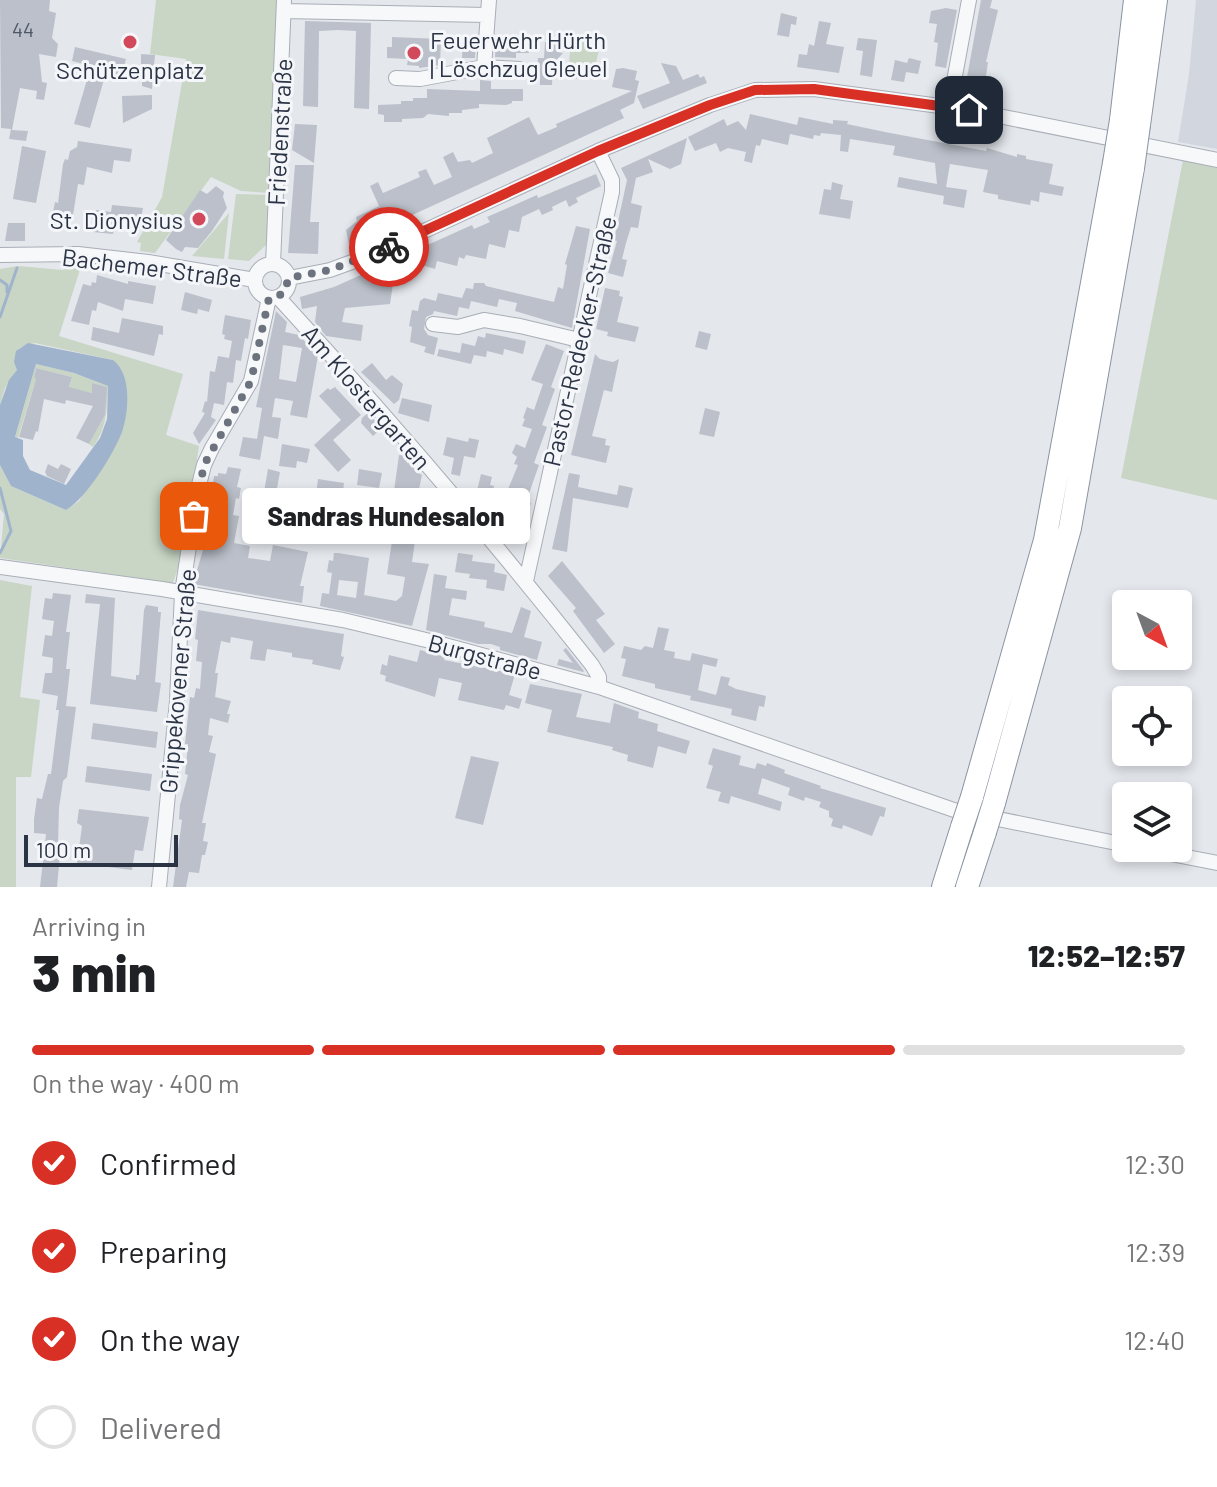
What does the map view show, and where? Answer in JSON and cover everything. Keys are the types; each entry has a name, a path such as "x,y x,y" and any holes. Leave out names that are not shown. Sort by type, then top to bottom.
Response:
{"highway":[{"path":"1130,123 1135,0"},
{"path":"943,887 1070,528 1130,123 1156,0"},
{"path":"967,887 985,832 971,809"}],"street":[{"path":"949,108 969,0"},
{"path":"284,5 488,7 484,67"},
{"name":"Friedenstraße","path":"273,264 284,5"},
{"path":"396,78 420,79 484,67 519,69"},
{"path":"289,278 330,270 374,254 598,151 755,90 814,89 949,108 1217,160"},
{"name":"Pastor-Redecker-Straße","path":"526,581 613,186 598,151"},
{"name":"Bachemer Straße","path":"0,255 78,254 255,280"},
{"path":"273,264 285,269 289,278 288,288 274,297 259,292 255,280 260,269 273,264"},
{"name":"Am Klostergarten","path":"274,297 372,400 526,581 592,665 599,677 599,687"},
{"name":"Grippekovener Straße","path":"159,887 177,701 182,593 204,465 251,381 274,297"},
{"path":"433,324 458,327 484,320 579,340"},
{"name":"Burgstraße","path":"0,567 354,622 599,687 971,809 1112,842"},
{"path":"1192,858 1217,863"}],"shaded area":[{"path":"1196,0 1217,0 1217,149 1178,142"}],"green space":[{"path":"156,0 277,0 269,193 241,191 211,177 155,253 140,251 141,243 137,242 162,197 186,59 150,54"},
{"path":"571,39 600,46 593,75 576,79 569,64"},
{"path":"1183,160 1217,168 1217,500 1121,478"},
{"path":"236,194 270,195 266,245 249,261 228,259"},
{"path":"229,213 224,259 192,256"},
{"path":"82,263 59,336 183,374 166,435 199,446 184,549 173,583 0,558 4,514 0,509 0,465 11,486 66,510 79,501 122,431 113,360 35,343 17,351 17,370 5,388 0,405 0,269 18,266 63,270"},
{"path":"36,364 74,373 108,386 104,425 93,447 89,444 105,415 106,387 92,383 92,393 69,388 72,377 36,368 36,379 18,438 15,437"},
{"path":"0,580 32,586 20,697 40,700 31,777 16,777 16,887 0,887"}],"water":[{"path":"28,343 113,360 123,374 127,404 122,432 98,475 66,510 11,486 0,465 0,405 9,380 17,370 14,362 16,351","holes":["36,364 74,373 108,386 107,419 100,438 66,485 30,470 23,456 23,440 15,437"]}],"building":[{"path":"0,0 50,0 49,11 56,13 52,38 58,44 56,57 39,54 42,82 47,83 44,100 36,99 37,91 20,88 12,130 28,131 26,141 9,139 11,129 1,128"},
{"path":"981,0 992,0 990,8 998,10 986,62 983,97 964,94"},
{"path":"946,8 957,10 946,68 935,66 937,24 929,23 931,11"},
{"path":"781,13 797,17 796,25 791,24 789,37 777,35"},
{"path":"305,21 371,23 369,109 354,108 356,31 338,30 319,31 318,107 303,106"},
{"path":"819,21 831,23 826,44 844,47 839,73 797,67 799,54 807,55 809,44 814,46"},
{"name":"Feuerwehr Hürth | Löschzug Gleuel","path":"392,37 441,39 440,65 419,68 407,65 408,59 387,58 387,47 392,47"},
{"path":"496,38 529,38 529,53 516,53 516,58 495,57"},
{"path":"858,38 877,40 872,77 860,75 863,51 856,50"},
{"path":"463,40 476,41 475,58 462,58"},
{"path":"545,42 557,42 557,52 563,53 553,64 552,85 540,85 540,74 537,74 538,58 544,58"},
{"path":"75,47 126,59 123,71 141,71 141,54 155,55 152,89 142,86 142,79 121,78 121,81 105,76 90,128 74,124 91,66 72,61"},
{"path":"909,58 921,61 918,74 906,72 904,82 891,80 895,60 907,63"},
{"path":"661,63 676,66 683,80 698,74 700,78 704,76 707,83 643,109 637,96 670,83"},
{"path":"616,69 637,71 635,80 639,81 634,103 620,110 624,118 349,244 346,230 357,221 356,217 379,206 370,186 378,182 383,193 420,177 418,172 426,169 434,185 452,177 443,157 453,152 458,162 470,160 472,163 493,153 487,138 529,117 538,135 632,91 612,87"},
{"path":"480,80 491,81 491,89 523,89 523,101 512,101 506,105 479,104 479,108 462,110 462,113 449,113 449,116 428,114 423,118 402,119 402,122 384,122 384,115 378,114 378,105 427,98 427,89 480,91"},
{"path":"152,95 152,109 123,123 122,96"},
{"path":"750,114 797,125 799,117 833,124 833,120 848,121 847,124 885,132 986,151 987,148 1017,157 1017,154 1026,156 1026,159 1053,164 1049,184 1064,187 1062,196 1040,192 1039,202 1031,200 1030,205 998,199 998,195 983,192 988,170 950,164 946,187 967,190 964,208 943,204 944,196 897,187 899,177 937,184 935,163 893,155 895,146 850,139 848,152 840,151 841,135 821,133 820,136 814,135 813,139 790,134 788,145 762,139 760,146 756,145 752,163 744,161 746,152 728,148 720,152 716,143 695,151 688,137 724,119 727,126 738,121 746,130"},
{"path":"295,124 317,125 314,163 292,150"},
{"path":"687,138 681,164 670,169 648,159 653,172 636,178 631,203 642,206 638,228 631,227 626,243 622,259 627,260 623,277 608,273 617,241 614,240 627,180 621,168"},
{"path":"78,141 132,149 130,162 114,160 112,173 87,167 84,185 78,184 73,215 53,212 55,202 58,203 63,164 65,159 68,160 70,151 77,147"},
{"path":"22,146 46,151 36,203 13,199"},
{"path":"295,165 314,165 310,222 319,222 318,254 288,253"},
{"path":"596,174 601,186 576,198 578,202 569,207 566,200 542,215 539,209 522,217 519,232 509,230 505,248 489,244 486,259 466,255 464,259 459,257 457,266 437,261 435,269 425,266 408,274 401,259 398,278 394,277 390,304 345,308 342,322 363,325 361,341 326,336 315,322 317,306 302,309 300,297 334,287 472,225 474,229 490,222 487,217"},
{"path":"832,182 843,185 840,199 853,201 850,219 819,214 824,189 831,190"},
{"name":"St. Dionysius","path":"216,186 224,192 227,208 198,248 185,247 182,252 176,249 166,240 200,190 207,194"},
{"path":"112,205 143,208 139,228 114,227 113,234 93,232 96,210 111,212"},
{"path":"8,223 25,223 25,241 5,241"},
{"path":"576,226 590,229 572,328 515,311 517,303 499,299 497,307 471,301 469,309 459,307 457,316 434,311 426,317 424,329 428,335 438,338 434,355 424,352 426,347 410,342 412,310 418,311 420,301 424,298 436,301 438,293 462,298 466,288 473,289 474,283 554,302 558,287 563,289 565,264"},
{"path":"97,275 128,284 128,281 156,286 153,304 125,299 123,311 98,302 96,311 92,310 89,325 71,321 83,284 91,286 92,282 96,283"},
{"path":"605,288 620,291 619,296 623,297 617,322 639,327 635,342 607,336 608,332 596,329"},
{"path":"185,292 212,300 209,312 198,309 197,314 181,310"},
{"path":"276,311 287,322 285,332 299,335 318,356 307,418 290,415 293,401 275,398 272,417 281,418 278,439 264,436 260,460 239,456 243,437 257,439 262,408 256,407","holes":["283,345 302,348 296,382 279,379"]},
{"path":"225,315 251,320 248,339 245,338 241,361 236,360 233,383 227,382 224,405 214,403 211,417 216,420 199,444 193,433 205,413 202,412 207,402 210,371 215,372 218,356 229,358 232,341 224,339 225,335 222,334"},
{"path":"122,318 163,326 163,335 159,334 154,356 91,340 93,327 119,333"},
{"path":"699,331 711,334 707,350 695,347"},
{"path":"486,333 526,341 523,354 504,349 503,355 487,351 486,357 474,355 471,364 437,356 439,349 460,353 462,343 475,346 478,336 485,338"},
{"path":"546,344 564,351 551,387 555,389 542,425 547,427 534,463 539,465 526,502 531,503 521,529 508,525 518,499 506,494 518,465 514,464 517,457 512,453 516,444 525,448 532,429 522,426 523,418 527,407 534,410 543,384 531,380"},
{"path":"595,354 600,359 613,362 619,359 612,392 604,390 592,436 606,439 605,445 610,446 606,463 571,455"},
{"path":"372,363 386,380 392,375 403,384 399,400 394,404 361,372"},
{"path":"36,368 72,377 69,387 92,393 92,383 107,387 105,415 89,444 76,438 93,406 66,400 65,404 44,399 38,432 33,440 19,437 36,379"},
{"path":"335,387 361,415 333,440 351,460 338,472 314,445 341,420 319,396 328,388"},
{"path":"402,398 432,405 429,422 398,413"},
{"path":"705,408 720,412 714,437 699,434"},
{"path":"368,413 382,428 373,436 361,423"},
{"path":"447,437 468,442 469,438 479,440 475,458 464,456 460,476 451,474 454,458 443,455"},
{"path":"282,444 310,449 307,463 297,461 296,468 279,466"},
{"path":"399,455 406,456 407,463 413,464 415,471 422,475 415,508 428,510 424,535 416,534 412,562 429,564 412,626 320,606 322,593 329,594 332,573 327,572 334,553 369,558 364,595 396,601 402,596 405,577 387,574 395,521 380,518 383,501 393,503 397,491 394,491","holes":["339,580 358,582 356,598 337,595"]},
{"path":"48,464 58,469 61,464 71,469 64,484 47,476"},
{"path":"228,467 241,469 237,487 241,488 233,515 239,516 234,543 250,546 248,558 270,561 273,545 308,552 300,586 304,586 302,603 193,584 203,550 214,476 226,474"},
{"path":"268,469 280,472 276,494 264,492"},
{"path":"359,469 382,473 379,488 357,485"},
{"path":"569,473 580,475 578,487 617,495 619,485 633,488 628,508 573,498 567,552 552,549"},
{"path":"481,474 492,477 490,485 494,486 490,506 481,504 483,492 477,491"},
{"path":"318,479 344,483 342,499 316,495"},
{"path":"458,553 473,555 472,561 495,564 494,572 507,575 504,591 486,588 487,580 469,578 470,574 455,572"},
{"path":"562,561 605,614 596,620 615,644 604,653 573,611 576,608 548,576"},
{"path":"434,574 447,576 445,588 467,591 466,600 452,598 449,615 485,622 484,627 512,633 521,607 531,611 524,637 542,642 537,660 500,650 500,647 491,644 478,644 426,630"},
{"path":"53,593 71,595 66,632 70,632 66,669 70,669 66,706 76,707 67,777 63,781 59,808 58,845 61,845 57,887 40,887 46,834 34,833 34,819 37,798 42,799 48,774 51,774 59,710 56,710 58,696 42,693 45,673 52,673 53,658 42,656 45,635 52,636 54,621 42,619 45,598 52,599"},
{"path":"86,594 115,598 111,676 136,680 136,675 139,675 144,610 146,605 158,607 158,612 161,612 155,682 161,683 157,712 90,704 100,604 85,603"},
{"path":"198,610 344,634 341,656 344,657 340,670 312,664 313,660 292,657 292,653 267,649 265,661 250,659 253,641 231,637 230,643 221,641 215,673 218,673 215,697 231,701 228,723 210,718 208,735 213,736 209,752 216,754 202,823 206,823 203,841 208,842 199,873 189,872 186,887 173,887 182,820 179,819 180,805 188,775 185,774 188,744 185,744 190,697 194,698 196,688 200,689 202,662 196,661 198,640 195,639"},
{"path":"658,627 669,629 664,650 675,652 674,658 690,661 692,653 718,659 716,667 703,664 698,690 716,695 721,676 730,678 728,685 736,689 766,696 764,707 759,706 756,721 731,715 732,709 690,700 691,696 622,676 626,659 621,658 624,646 641,650 645,646 653,648"},
{"path":"566,648 583,672 557,665 559,659 573,663 563,650"},
{"path":"420,650 445,657 444,660 515,674 509,695 522,699 519,709 506,705 504,710 458,700 462,683 439,678 435,697 385,681 386,676 380,674 382,664 387,666 389,655 417,662"},
{"path":"530,684 582,694 576,717 610,723 614,703 639,712 638,718 658,724 657,731 690,741 686,754 658,746 653,768 627,761 628,755 612,750 613,747 547,732 552,710 525,703"},
{"path":"93,723 158,732 156,748 91,739"},
{"path":"713,748 741,756 739,765 755,769 757,763 766,766 767,763 820,788 886,808 884,817 880,816 872,836 843,825 842,829 831,826 833,819 829,817 829,811 819,807 821,802 805,797 804,801 788,795 790,788 762,778 758,794 782,802 780,811 731,796 729,804 718,801 721,792 706,788 713,766 708,764"},
{"path":"471,756 499,762 483,825 455,818"},
{"path":"87,766 152,774 150,791 85,782"},
{"path":"79,809 149,817 143,851 135,850 132,870 77,863 82,826 77,823"}],"waterway":[{"path":"0,317 17,268"},
{"path":"0,280 7,285 7,292"},
{"path":"0,488 11,531 0,553"}],"way so far":[{"path":"194,516 204,465 251,381 269,298 283,294 288,288 289,278 330,270 389,247"}],"place":[{"name":"Schützenplatz","path":"130,42"},
{"name":"Feuerwehr Hürth | Löschzug Gleuel","path":"414,53"},
{"name":"St. Dionysius","path":"199,219"},
{"name":"Sandras Hundesalon","path":"194,516"}],"route":[{"path":"389,247 598,151 755,90 814,89 969,110"}]}
